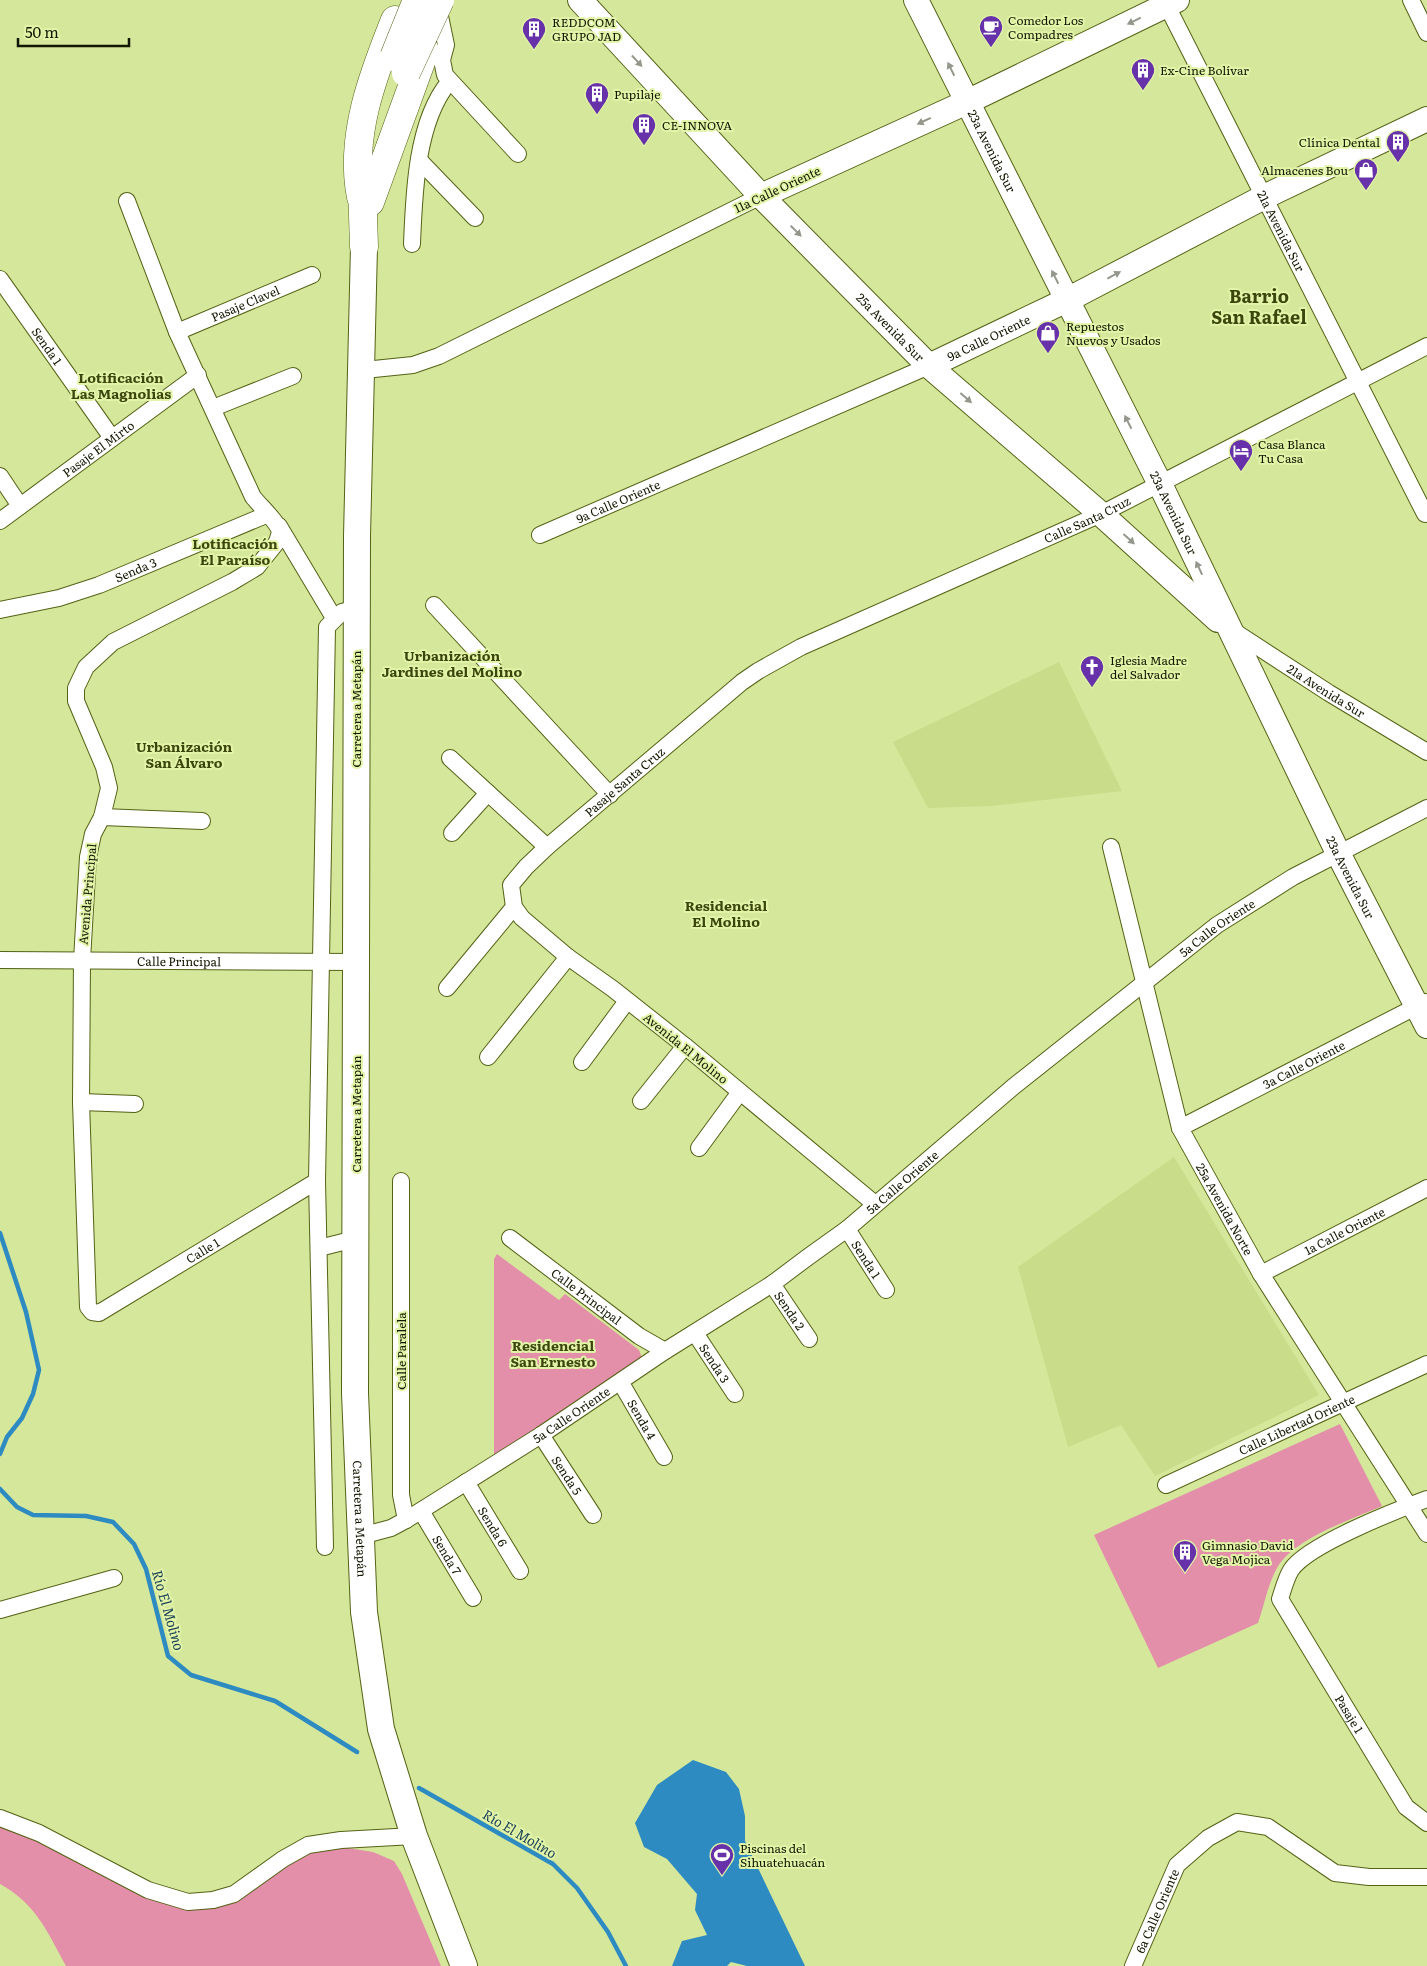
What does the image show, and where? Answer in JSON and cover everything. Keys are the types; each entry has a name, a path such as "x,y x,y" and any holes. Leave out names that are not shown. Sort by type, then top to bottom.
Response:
{"highway":[{"path":"401,61 403,0"},
{"path":"364,247 366,200 417,0"},
{"path":"401,61 443,5"}],"main road":[{"name":"23a Avenida Sur","path":"916,0 1160,484 1227,628 1338,853 1424,1011"},
{"name":"11a Calle Oriente","path":"761,196 967,102 1170,2"},
{"name":"25a Avenida Sur","path":"584,3 761,196 929,366 1102,514 1227,628"},
{"name":"9a Calle Oriente","path":"929,366 1067,300 1264,196 1427,119"},
{"name":"Carretera a Metapán","path":"364,247 360,329 367,371 346,613 356,962 355,1393 364,1612 381,1729 414,1836 464,1966"}],"street":[{"path":"1411,0 1427,33"},
{"name":"21a Avenida Sur","path":"1170,2 1264,196 1426,514"},
{"path":"443,5 446,45 442,60 443,69 449,82 518,154"},
{"path":"412,244 413,206 426,130 435,103 449,82"},
{"path":"420,161 474,218"},
{"name":"11a Calle Oriente","path":"367,371 413,365 439,356 761,196"},
{"path":"127,201 177,332 253,497 346,613 327,627 317,1181 325,1548"},
{"name":"Pasaje Clavel","path":"177,332 312,275"},
{"name":"Senda 1","path":"0,279 112,438"},
{"name":"Calle Santa Cruz","path":"742,682 801,647 1102,514 1427,346"},
{"name":"9a Calle Oriente","path":"540,535 929,366"},
{"name":"Pasaje El Mirto","path":"0,521 198,375"},
{"path":"213,408 294,376"},
{"path":"0,476 20,506"},
{"name":"Senda 3","path":"0,610 59,598 275,524"},
{"name":"Avenida Principal","path":"88,1307 81,1102 82,960 88,857 93,834 102,817 108,797 104,767 76,701 76,688 86,667 113,642 248,574 265,559 278,542 275,524"},
{"path":"434,605 610,795"},
{"name":"21a Avenida Sur","path":"1227,628 1427,752"},
{"name":"Pasaje Santa Cruz","path":"514,907 511,885 526,867 547,847 742,682"},
{"path":"450,758 547,847"},
{"path":"452,833 488,793"},
{"name":"5a Calle Oriente","path":"361,1536 391,1528 421,1511 621,1383 665,1351 772,1284 847,1229 1013,1087 1145,980 1244,906 1338,853 1427,808"},
{"path":"102,817 202,821"},
{"name":"25a Avenida Norte","path":"1111,847 1180,1128 1261,1274 1427,1534"},
{"path":"447,988 514,907"},
{"name":"Avenida El Molino","path":"514,907 522,918 568,957 685,1046 874,1204"},
{"path":"488,1057 568,957"},
{"name":"Calle Principal","path":"0,960 356,962"},
{"path":"582,1062 626,1000"},
{"name":"3a Calle Oriente","path":"1180,1128 1424,1011"},
{"path":"641,1101 685,1046"},
{"path":"699,1148 740,1092"},
{"path":"81,1102 135,1104"},
{"name":"Calle 1","path":"88,1307 92,1312 99,1313 317,1181"},
{"name":"Calle Paralela","path":"402,1181 401,1495 406,1520"},
{"name":"1a Calle Oriente","path":"1261,1274 1427,1188"},
{"name":"Senda 1","path":"847,1229 886,1290"},
{"name":"Calle Principal","path":"510,1238 639,1336 665,1351"},
{"path":"319,1248 355,1239"},
{"name":"Senda 2","path":"772,1284 809,1339"},
{"name":"Senda 3","path":"695,1333 735,1394"},
{"name":"Calle Libertad Oriente","path":"1166,1485 1427,1364"},
{"name":"Senda 4","path":"621,1383 664,1457"},
{"name":"Senda 5","path":"541,1435 593,1515"},
{"name":"Senda 6","path":"466,1482 520,1572"},
{"path":"1409,1505 1427,1499"},
{"name":"Pasaje 1","path":"1409,1505 1318,1548 1291,1569 1280,1599 1406,1807 1426,1823"},
{"name":"Senda 7","path":"421,1511 473,1598"},
{"path":"0,1610 114,1578"},
{"path":"0,1818 40,1833 148,1890 188,1902 213,1900 234,1894 283,1859 308,1845 341,1840 414,1836"},
{"name":"6a Calle Oriente","path":"1133,1966 1177,1865 1208,1838 1238,1822 1268,1827 1335,1874 1369,1877 1427,1876"}],"shaded area":[{"path":"1059,662 1122,791 991,806 928,808 893,742"},
{"path":"1174,1157 1319,1395 1155,1476 1121,1425 1068,1447 1018,1267"},
{"path":"497,1254 559,1300 565,1294 639,1350 642,1358 637,1364 494,1455 494,1259"},
{"path":"1340,1424 1382,1506 1324,1531 1285,1557 1271,1581 1258,1623 1158,1668 1094,1535"},
{"path":"0,1827 32,1838 131,1888 230,1900 253,1891 294,1859 309,1850 336,1846 373,1852 394,1861 402,1874 441,1966 66,1966 46,1930 32,1910 23,1900 0,1884"}],"water":[{"name":"Piscinas del Sihuatehuacán","path":"693,1760 726,1772 739,1789 745,1816 745,1841 805,1966 747,1966 731,1962 727,1966 672,1966 682,1941 707,1935 695,1910 697,1894 667,1859 644,1847 635,1823 657,1785"}],"waterway":[{"name":"Río El Molino","path":"0,1233 26,1312 39,1370 33,1394 22,1418 7,1437 0,1454"},
{"name":"Río El Molino","path":"0,1489 17,1507 33,1515 86,1516 113,1522 134,1544 146,1569 168,1656 191,1675 275,1701 357,1752"},
{"name":"Río El Molino","path":"419,1788 553,1864 577,1888 608,1932 626,1966"}],"place":[{"name":"Comedor Los Compadres","path":"991,48"},
{"name":"REDDCOM GRUPO JAD","path":"534,50"},
{"name":"Ex-Cine Bolívar","path":"1143,91"},
{"name":"Pupilaje","path":"597,115"},
{"name":"CE-INNOVA","path":"644,146"},
{"name":"Clínica Dental","path":"1398,163"},
{"name":"Almacenes Bou","path":"1366,191"},
{"name":"Repuestos Nuevos y Usados","path":"1048,354"},
{"name":"Casa Blanca Tu Casa","path":"1241,472"},
{"name":"Iglesia Madre del Salvador","path":"1092,688"},
{"name":"Gimnasio David Vega Mojica","path":"1185,1573"},
{"name":"Piscinas del Sihuatehuacán","path":"722,1876"}],"district":[{"name":"Barrio San Rafael","path":"1259,305"},
{"name":"Lotificación Las Magnolias","path":"121,386"},
{"name":"Lotificación El Paraíso","path":"235,552"},
{"name":"Urbanización Jardines del Molino","path":"452,664"},
{"name":"Urbanización San Álvaro","path":"184,754"},
{"name":"Residencial El Molino","path":"726,914"},
{"name":"Residencial San Ernesto","path":"553,1354"}]}
